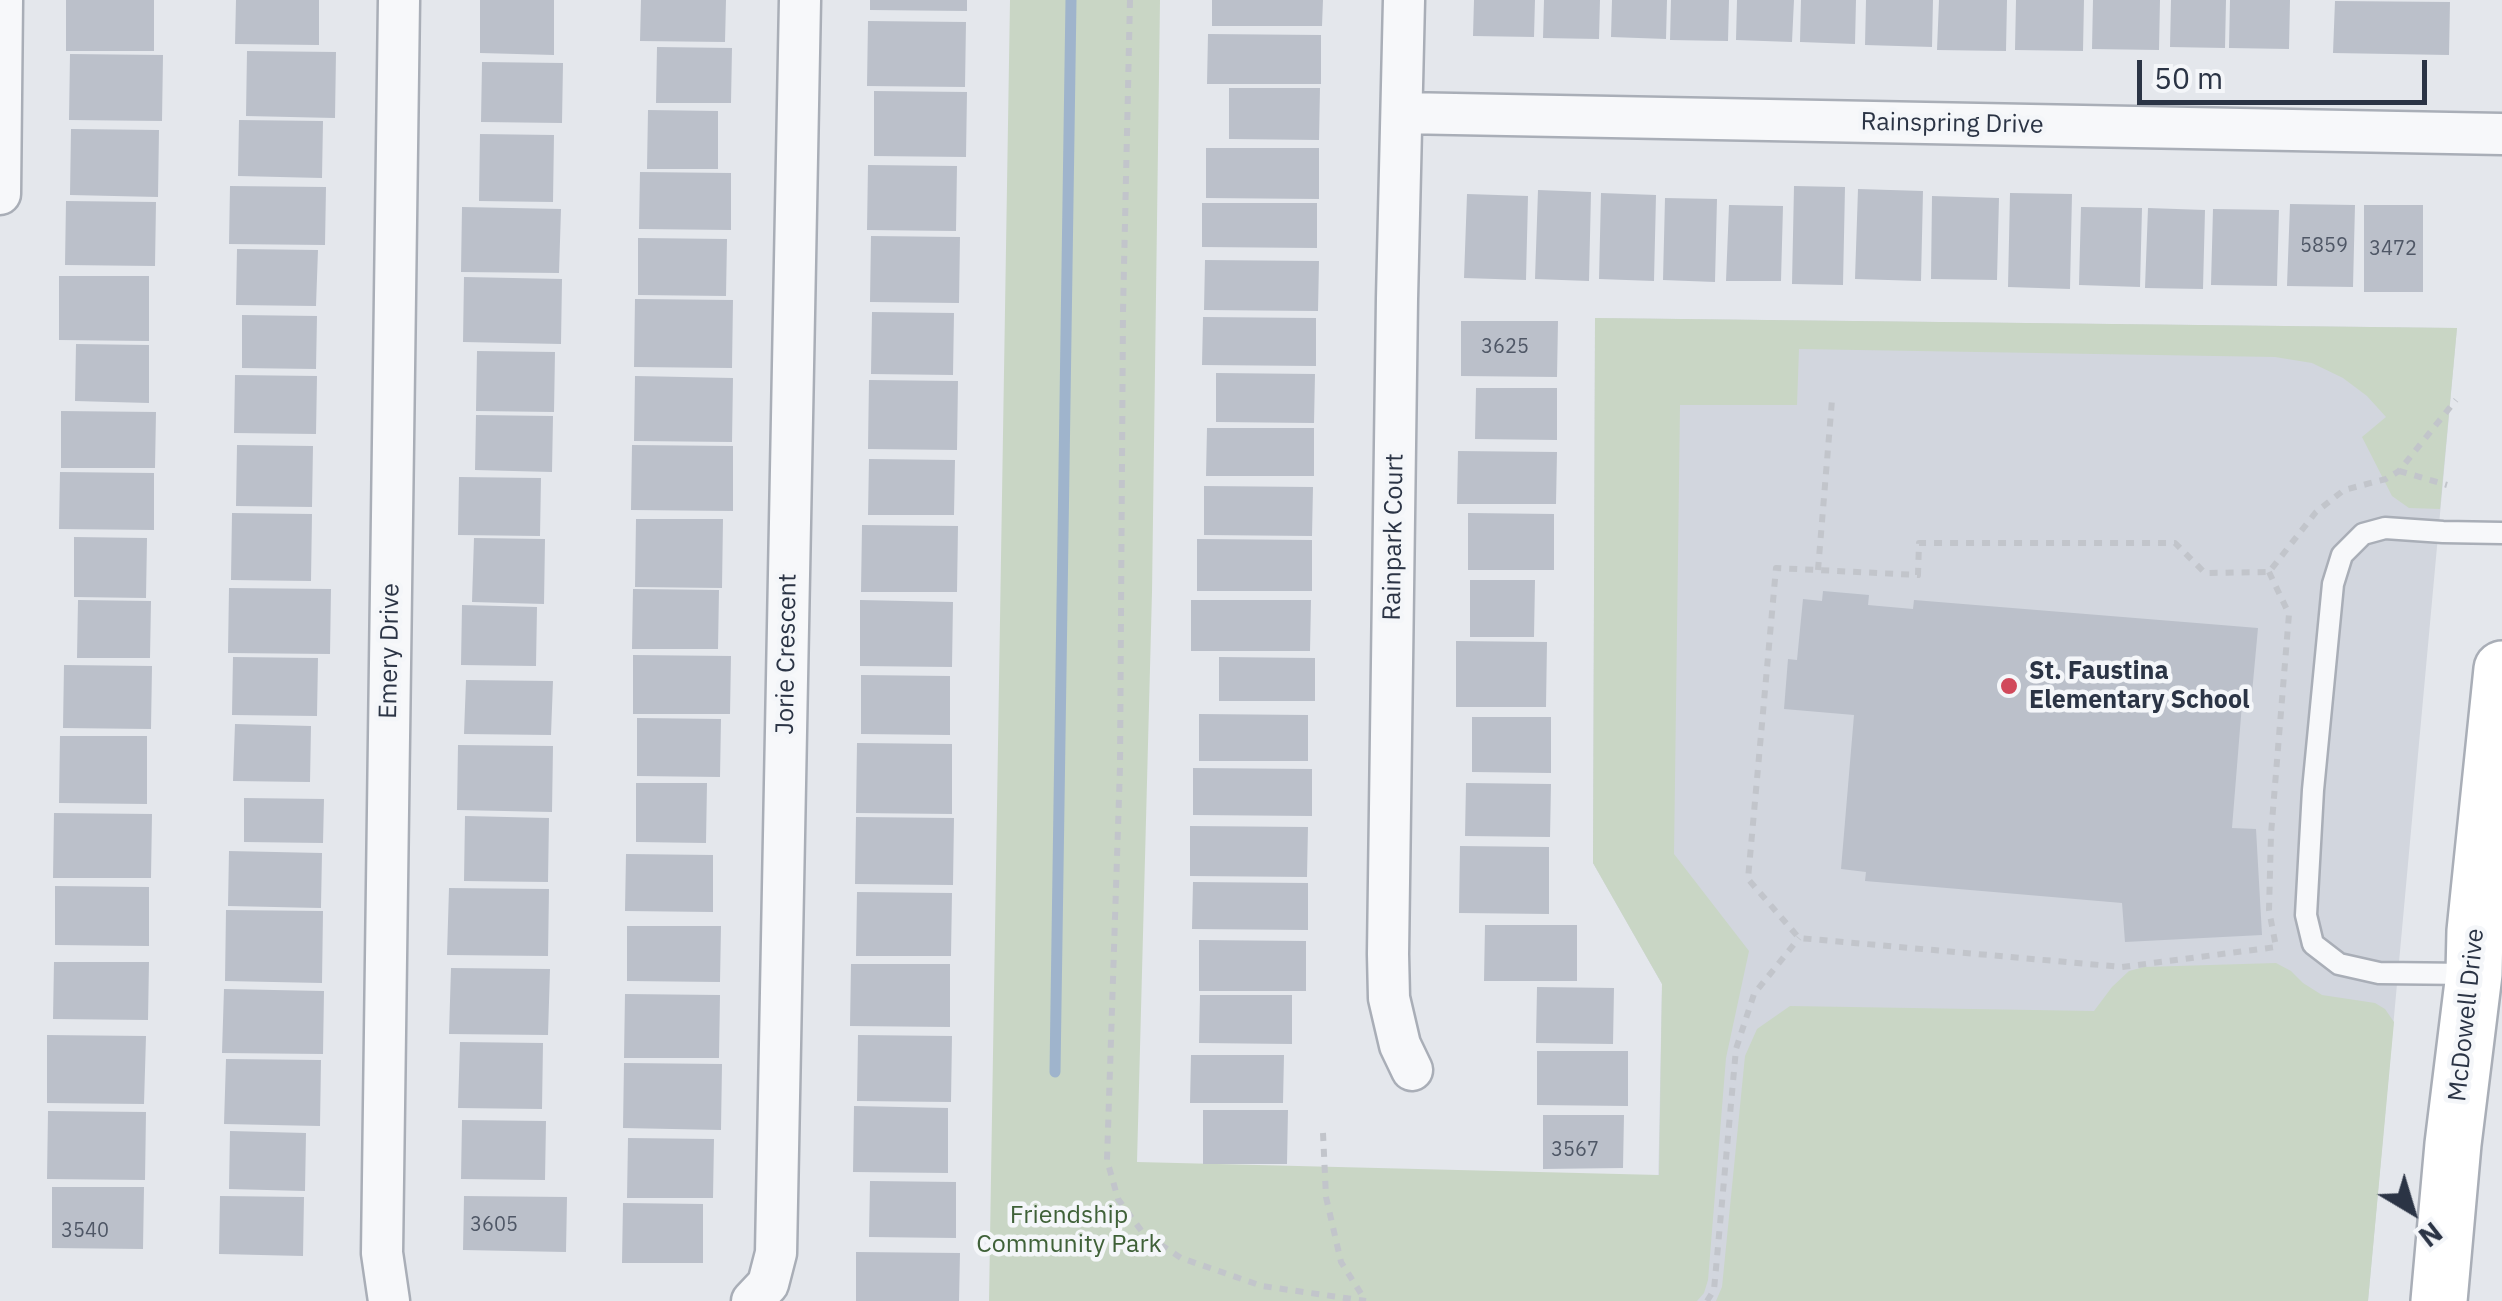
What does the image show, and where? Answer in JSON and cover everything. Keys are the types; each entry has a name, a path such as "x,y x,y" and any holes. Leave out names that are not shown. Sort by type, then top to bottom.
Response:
{"street":[{"path":"0,194 2,0"},
{"name":"Emery Drive","path":"390,1301 382,1253 399,0"},
{"name":"Jorie Crescent","path":"752,1301 768,1284 776,1253 800,0"},
{"name":"Rainpark Court","path":"1404,0 1388,954 1390,998 1400,1045 1412,1070"},
{"name":"Rainspring Drive","path":"1402,113 2502,134"},
{"name":"McDowell Drive","path":"2440,1301 2453,1144 2488,974 2475,931 2502,669"}],"lane":[{"path":"2488,974 2379,973 2339,964 2313,944 2306,915 2312,790 2333,584 2342,555 2362,534 2386,528 2502,533"}],"path":[{"path":"1130,0 1122,311 1120,767 1107,1160 1118,1199 1143,1233 1180,1258 1262,1286 1366,1301 1341,1262 1326,1197 1323,1133"},
{"path":"1818,570 1832,400"},
{"path":"2269,572 2316,512 2344,490 2386,479 2399,471 2456,400"},
{"path":"2399,471 2448,485"},
{"path":"1919,543 2176,543 2205,573 2269,572 2290,614 2271,834 2269,910 2276,947 2122,967 1800,938 1748,879 1776,568 1918,575 1919,543"},
{"path":"1707,1301 1714,1290 1736,1049 1754,994 1800,938"}],"shaded area":[{"name":"St. Faustina Elementary School","path":"1595,318 2457,328 2368,1301 1656,1301 1662,984 1593,863"}],"green space":[{"name":"Friendship Community Park","path":"1010,0 1160,0 1152,592 1137,1162 1659,1175 1662,984 1593,863 1595,318 2457,328 2440,509 2409,508 2392,496 2362,437 2386,417 2367,396 2343,378 2312,363 2275,357 1799,349 1797,405 1680,405 1674,854 1749,951 1726,1058 1704,1293 1697,1301 989,1301"},
{"path":"2276,963 2322,995 2375,1003 2394,1022 2368,1301 1716,1301 1722,1287 1745,1056 1757,1029 1790,1006 2094,1011 2129,971 2144,967"}],"building":[{"path":"66,0 154,0 154,51 66,51"},
{"path":"236,0 319,0 319,45 235,44"},
{"path":"480,0 554,0 554,55 480,53"},
{"path":"641,0 726,0 725,42 640,41"},
{"path":"870,0 967,0 967,11 870,10"},
{"path":"1212,0 1323,0 1322,26 1212,26"},
{"path":"1474,0 1535,0 1534,37 1473,36"},
{"path":"1544,0 1600,0 1599,39 1543,38"},
{"path":"1612,0 1667,0 1666,39 1611,37"},
{"path":"1671,0 1729,0 1728,41 1670,40"},
{"path":"1737,0 1794,0 1792,42 1736,40"},
{"path":"1801,0 1856,0 1855,44 1800,42"},
{"path":"1866,0 1933,0 1932,47 1865,45"},
{"path":"1939,0 2007,0 2006,51 1937,50"},
{"path":"2016,0 2084,0 2083,51 2015,50"},
{"path":"2093,0 2160,0 2159,50 2092,49"},
{"path":"2171,0 2226,0 2225,48 2170,47"},
{"path":"2230,0 2290,0 2289,49 2229,48"},
{"path":"2335,1 2450,2 2449,55 2333,53"},
{"path":"868,21 966,22 965,87 867,86"},
{"path":"1208,34 1321,35 1321,84 1207,84"},
{"path":"657,47 732,48 731,103 656,103"},
{"path":"247,51 336,52 335,118 246,116"},
{"path":"70,54 163,55 162,121 69,120"},
{"path":"482,62 563,63 562,123 481,122"},
{"path":"1229,88 1320,88 1319,140 1229,139"},
{"path":"874,91 967,92 966,157 874,156"},
{"path":"648,110 718,111 718,169 647,169"},
{"path":"239,120 323,121 322,178 238,176"},
{"path":"71,129 159,130 158,197 70,195"},
{"path":"480,134 554,135 553,202 479,201"},
{"path":"1206,148 1319,148 1319,199 1206,198"},
{"path":"868,165 957,166 956,231 867,230"},
{"path":"640,172 731,173 731,230 639,229"},
{"path":"230,186 326,187 325,245 229,244"},
{"path":"1794,186 1845,187 1843,285 1792,284"},
{"path":"1858,189 1923,191 1921,281 1855,279"},
{"path":"1538,190 1591,192 1589,281 1535,279"},
{"path":"1601,193 1656,195 1654,281 1599,279"},
{"path":"2010,193 2072,194 2070,289 2008,287"},
{"path":"1467,194 1528,196 1526,280 1464,278"},
{"path":"1932,196 1999,198 1997,280 1931,279"},
{"path":"1665,198 1717,199 1715,282 1663,280"},
{"path":"66,201 156,202 155,266 65,265"},
{"path":"1202,203 1317,203 1317,248 1202,247"},
{"path":"2290,204 2355,205 2353,287 2287,286"},
{"path":"1729,205 1783,206 1781,281 1726,281"},
{"path":"2364,205 2423,205 2423,292 2364,292"},
{"path":"462,207 561,209 559,273 461,272"},
{"path":"2081,207 2142,208 2140,287 2079,285"},
{"path":"2148,208 2205,210 2203,289 2145,288"},
{"path":"2213,209 2279,210 2277,286 2211,285"},
{"path":"871,236 960,237 959,303 870,302"},
{"path":"638,238 727,239 726,296 638,295"},
{"path":"237,249 318,250 316,306 236,305"},
{"path":"1205,260 1319,261 1318,311 1204,310"},
{"path":"59,276 149,276 149,341 59,340"},
{"path":"464,277 562,279 561,344 463,342"},
{"path":"635,299 733,300 732,368 634,367"},
{"path":"872,312 954,313 953,375 871,374"},
{"path":"242,315 317,316 316,369 242,368"},
{"path":"1203,317 1316,318 1316,366 1202,365"},
{"path":"1461,321 1558,321 1557,377 1461,376"},
{"path":"76,344 149,345 149,403 75,401"},
{"path":"477,351 555,352 554,412 476,411"},
{"path":"1216,373 1315,374 1314,423 1216,422"},
{"path":"235,375 317,376 316,434 234,433"},
{"path":"635,376 733,378 732,442 634,441"},
{"path":"869,380 958,381 957,450 868,449"},
{"path":"1476,388 1557,388 1557,440 1475,439"},
{"path":"61,411 156,412 155,468 61,468"},
{"path":"476,415 553,416 552,472 475,470"},
{"path":"1207,428 1314,428 1314,476 1206,476"},
{"path":"237,445 313,446 312,507 236,506"},
{"path":"632,445 733,446 733,511 631,510"},
{"path":"1458,451 1557,452 1556,504 1457,504"},
{"path":"869,459 955,460 954,515 868,515"},
{"path":"60,472 154,473 154,530 59,529"},
{"path":"459,477 541,478 540,536 458,535"},
{"path":"1204,486 1313,487 1312,536 1204,535"},
{"path":"232,513 312,514 311,581 231,580"},
{"path":"1468,513 1554,514 1554,570 1468,570"},
{"path":"636,519 723,519 722,588 635,587"},
{"path":"862,525 958,526 957,592 861,592"},
{"path":"74,537 147,538 146,598 74,597"},
{"path":"474,538 545,539 544,604 472,602"},
{"path":"1197,539 1312,540 1312,591 1197,591"},
{"path":"1470,580 1535,580 1534,637 1470,637"},
{"path":"229,588 331,589 330,654 228,653"},
{"path":"633,589 719,590 718,649 632,649"},
{"path":"1823,591 1869,595 1868,605 1913,609 1914,600 2258,628 2251,704 2242,704 2232,828 2256,829 2262,935 2125,942 2122,903 1865,881 1866,872 1841,869 1854,715 1784,709 1788,659 1797,660 1803,599 1822,601"},
{"path":"78,600 151,601 150,658 77,658"},
{"path":"860,600 953,602 952,667 860,666"},
{"path":"1191,600 1311,600 1310,651 1191,651"},
{"path":"462,605 537,607 536,666 461,665"},
{"path":"1456,641 1547,642 1546,707 1456,707"},
{"path":"633,655 731,656 730,714 633,714"},
{"path":"233,657 318,658 317,716 232,715"},
{"path":"1219,657 1315,658 1315,701 1219,701"},
{"path":"64,665 152,666 151,729 63,728"},
{"path":"861,675 950,676 950,735 861,734"},
{"path":"466,680 553,681 551,735 464,734"},
{"path":"1199,714 1308,715 1308,761 1199,761"},
{"path":"1472,717 1551,717 1551,773 1472,772"},
{"path":"637,718 721,719 720,777 637,776"},
{"path":"235,724 311,726 310,782 233,781"},
{"path":"60,736 147,736 147,804 59,803"},
{"path":"857,743 952,744 952,814 856,813"},
{"path":"458,745 553,746 552,812 457,810"},
{"path":"1193,768 1312,769 1312,816 1193,815"},
{"path":"636,783 707,783 706,843 636,842"},
{"path":"1466,783 1551,784 1550,837 1465,836"},
{"path":"244,798 324,799 323,843 244,842"},
{"path":"54,813 152,814 151,878 53,878"},
{"path":"465,816 549,818 548,882 464,881"},
{"path":"856,817 954,818 953,885 855,884"},
{"path":"1190,826 1308,827 1307,877 1190,876"},
{"path":"1460,846 1549,847 1549,914 1459,913"},
{"path":"229,851 322,853 321,908 228,906"},
{"path":"626,854 713,855 713,912 625,911"},
{"path":"1193,882 1308,883 1308,930 1192,929"},
{"path":"55,886 149,887 149,946 55,945"},
{"path":"449,888 549,889 548,956 447,955"},
{"path":"857,892 952,893 951,956 856,956"},
{"path":"226,910 323,911 322,983 225,981"},
{"path":"1485,925 1577,925 1577,981 1484,981"},
{"path":"627,926 721,926 720,982 627,981"},
{"path":"1199,940 1306,941 1306,991 1199,991"},
{"path":"54,962 149,962 148,1020 53,1019"},
{"path":"851,964 950,964 950,1027 850,1026"},
{"path":"451,968 550,969 548,1035 449,1034"},
{"path":"1537,987 1614,988 1613,1044 1536,1043"},
{"path":"224,989 324,991 323,1054 222,1053"},
{"path":"625,994 720,995 719,1058 624,1058"},
{"path":"1200,995 1292,995 1292,1044 1199,1043"},
{"path":"47,1035 146,1036 144,1104 47,1103"},
{"path":"858,1035 952,1036 951,1102 857,1101"},
{"path":"460,1042 543,1043 542,1109 458,1108"},
{"path":"1537,1051 1628,1051 1628,1106 1537,1105"},
{"path":"1191,1055 1284,1055 1283,1103 1190,1103"},
{"path":"226,1059 321,1060 320,1126 224,1124"},
{"path":"624,1063 722,1064 721,1130 623,1128"},
{"path":"854,1106 948,1108 948,1173 853,1172"},
{"path":"1203,1110 1288,1110 1287,1164 1203,1164"},
{"path":"48,1111 146,1112 145,1180 47,1179"},
{"path":"1543,1115 1624,1115 1623,1168 1543,1169"},
{"path":"462,1120 546,1121 545,1180 461,1179"},
{"path":"230,1131 306,1133 305,1191 229,1189"},
{"path":"628,1138 714,1139 713,1198 627,1198"},
{"path":"870,1181 956,1182 956,1238 869,1237"},
{"path":"52,1187 144,1187 143,1249 52,1248"},
{"path":"220,1196 304,1197 303,1256 219,1254"},
{"path":"464,1196 567,1197 566,1252 463,1250"},
{"path":"623,1203 703,1204 703,1263 622,1263"},
{"path":"856,1252 960,1253 959,1301 856,1301"}],"waterway":[{"path":"1055,1072 1071,0"}],"place":[{"name":"St. Faustina Elementary School","path":"2009,686"}]}
